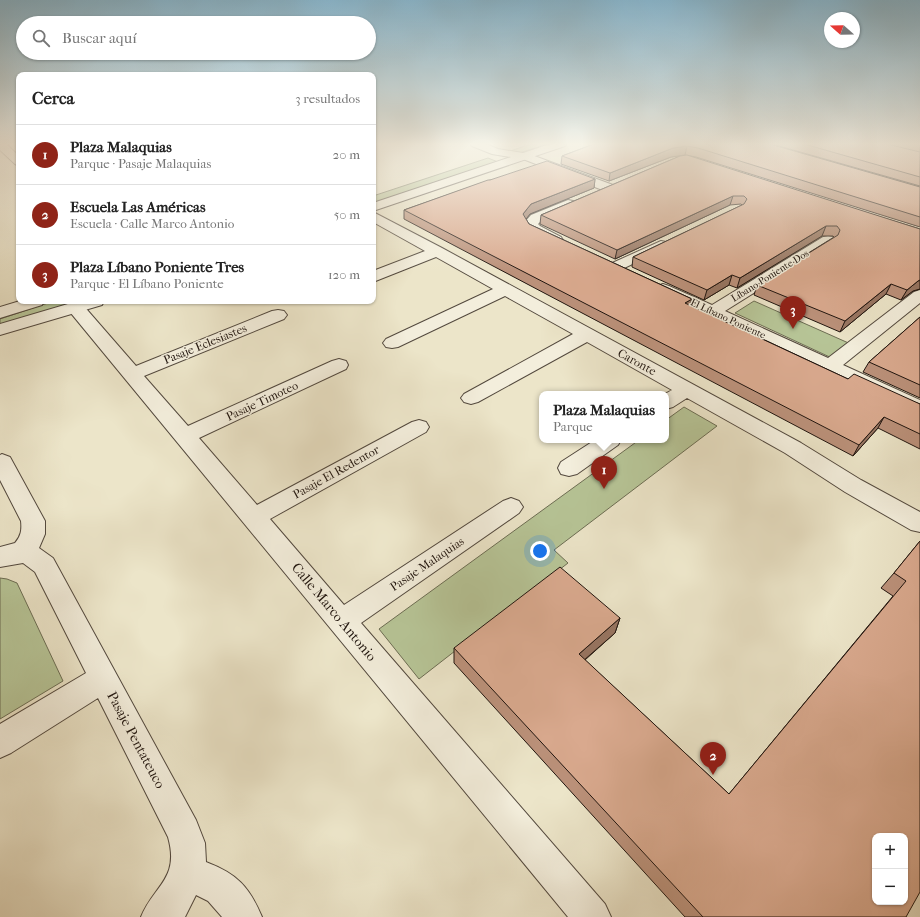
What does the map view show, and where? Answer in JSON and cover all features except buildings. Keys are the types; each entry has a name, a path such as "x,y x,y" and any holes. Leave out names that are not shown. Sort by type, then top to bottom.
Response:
{"street":[{"path":"376,206 434,187"},
{"path":"567,245 534,229 531,223 533,220 612,187"},
{"name":"Caronte","path":"376,218 793,448 853,486 920,523"},
{"name":"El Líbano Poniente","path":"672,240 608,264 920,408"},
{"name":"Líbano Poniente Dos","path":"713,312 828,240"},
{"path":"376,276 437,251"},
{"path":"392,342 506,289"},
{"path":"830,366 920,295"},
{"path":"0,313 27,304"},
{"path":"0,330 86,304"},
{"name":"Calle Marco Antonio","path":"86,304 132,374 592,917"},
{"name":"Pasaje Eclesiastes","path":"132,374 278,315"},
{"path":"471,398 587,334"},
{"name":"Pasaje Timoteo","path":"185,436 339,365"},
{"path":"669,400 686,389"},
{"name":"Pasaje El Redentor","path":"254,517 418,427"},
{"path":"569,468 606,443"},
{"path":"2,462 33,521 35,528 29,544 11,555"},
{"name":"Pasaje Malaquias","path":"342,621 511,507"},
{"name":"Pasaje Pentateuco","path":"11,555 34,556 44,566 189,844 190,858 186,875 178,893 167,911 160,917"},
{"path":"0,742 104,679"},
{"path":"186,875 202,878 217,885 228,894 243,917"}],"green space":[{"path":"401,187 424,187 376,203 376,195"},
{"path":"754,301 853,345 834,359 735,313"},
{"path":"45,304 68,304 21,320 0,325 0,319"},
{"path":"684,407 717,426 554,550 568,563 419,679 379,629 635,443 669,443 669,418"},
{"path":"0,578 17,583 63,681 0,719"}],"place":[{"name":"Plaza Líbano Poniente Tres","path":"793,329"},
{"name":"Plaza Malaquias","path":"604,489"},
{"name":"Escuela Las Américas","path":"713,775"}]}
